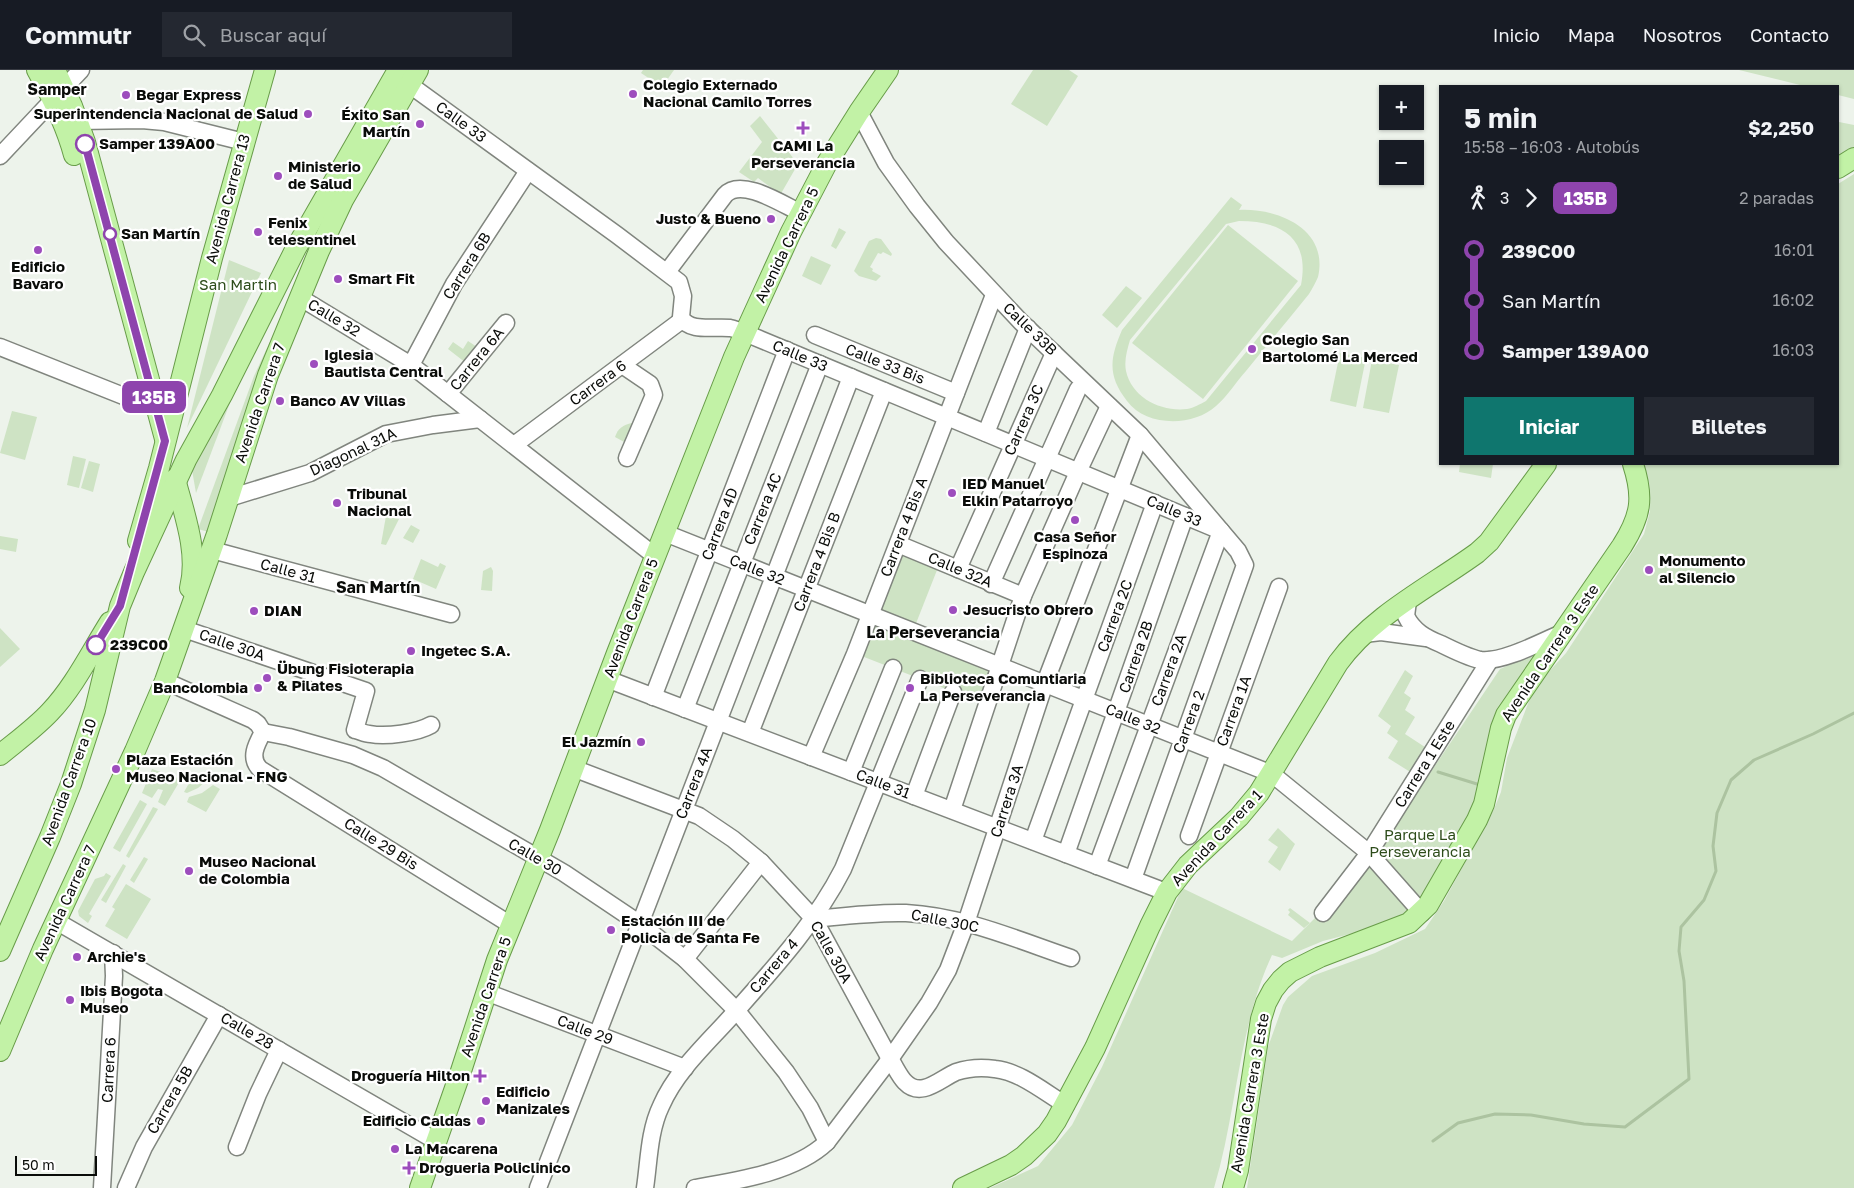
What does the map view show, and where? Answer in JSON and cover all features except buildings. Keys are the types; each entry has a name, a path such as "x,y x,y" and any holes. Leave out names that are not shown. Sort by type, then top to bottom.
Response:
{"main road":[{"path":"37,70 59,94 78,121 98,188 176,483"},
{"path":"55,70 71,145 159,468"},
{"name":"Avenida Carrera 13","path":"0,755 34,728 60,701 120,606 159,468 184,365 265,70"},
{"name":"Avenida Carrera 5","path":"420,1188 461,1071 486,992 511,925 655,556 745,333 827,162 888,70"},
{"name":"Avenida Carrera 7","path":"1,1052 43,949 135,751 165,681 212,550 268,375 299,297 343,200 409,75"},
{"name":"Avenida Carrera 7","path":"120,606 176,483 296,248 409,75"},
{"path":"1839,167 1854,158"},
{"path":"146,366 157,375 168,376 184,365"},
{"name":"Avenida Carrera 1","path":"964,1188 1011,1165 1024,1156 1047,1134 1066,1106 1095,1048 1167,892 1188,865 1249,806 1272,774 1338,662 1354,642 1408,601 1477,553 1489,542 1545,465"},
{"name":"Avenida Carrera 3 Este","path":"1233,1188 1238,1170 1261,1019 1273,990 1290,972 1304,964 1408,923 1422,913 1435,896 1481,812 1488,790 1501,728 1506,715 1622,546 1637,520 1640,496 1633,465"},
{"name":"Avenida Carrera 7","path":"135,751 158,677 189,593 193,577 192,554 176,483"},
{"name":"Avenida Carrera 10","path":"0,951 50,838 74,777 95,710 120,606"}],"street":[{"path":"0,156 81,70"},
{"name":"Calle 33","path":"409,75 528,171 667,272 681,287 683,296 682,320 696,327 728,328 745,333 1221,531 1238,551 1245,565"},
{"name":"Calle 33B","path":"859,112 886,162 917,206 966,265 994,295 1140,434 1221,531"},
{"path":"78,121 142,120 164,122 244,142"},
{"name":"Carrera 6B","path":"411,365 454,284 528,171"},
{"path":"667,272 724,195 732,189 744,188 801,213"},
{"name":"Carrera 4 Bis A","path":"811,757 898,544 994,295"},
{"name":"Calle 32","path":"299,297 411,365 655,556"},
{"name":"Carrera 6","path":"514,445 682,320"},
{"name":"Carrera 6A","path":"448,394 506,323"},
{"path":"986,433 1028,328"},
{"name":"Calle 33 Bis","path":"815,335 956,393"},
{"path":"0,348 141,403"},
{"name":"Carrera 4D","path":"653,697 787,350"},
{"name":"Carrera 3C","path":"958,569 1054,353"},
{"name":"Carrera 4C","path":"685,709 820,364"},
{"path":"622,365 652,387 653,399 627,458"},
{"name":"Carrera 4A","path":"538,1188 851,377"},
{"path":"991,584 1078,389"},
{"name":"Carrera 4 Bis B","path":"750,734 884,391"},
{"path":"952,810 1023,596 1109,406"},
{"name":"Diagonal 31A","path":"229,498 310,473 386,434 480,419"},
{"name":"Carrera 3A","path":"695,1188 760,1181 817,1152 827,1142 890,1059 938,988 948,970 966,923 1045,683 1140,434"},
{"name":"Carrera 2C","path":"1033,841 1156,504"},
{"name":"Carrera 2B","path":"1066,854 1186,516"},
{"name":"Carrera 2A","path":"1097,866 1221,531"},
{"name":"Calle 32","path":"665,533 1272,774 1369,853 1422,913"},
{"name":"Calle 32A","path":"898,544 1023,596"},
{"name":"Calle 31","path":"212,550 451,614"},
{"name":"Carrera 2","path":"1132,879 1245,565"},
{"name":"Carrera 1A","path":"1189,836 1279,587"},
{"path":"1408,601 1406,616 1412,626 1426,638"},
{"name":"Calle 30A","path":"184,628 366,691 355,730 370,734 394,734 430,725"},
{"path":"1364,634 1381,632 1426,638 1474,658 1490,660 1499,659 1564,632"},
{"name":"Carrera 1 Este","path":"1322,914 1369,853 1490,660"},
{"path":"851,772 893,668"},
{"name":"Calle 31","path":"607,679 1158,889"},
{"name":"Carrera 4","path":"645,1188 650,1150 660,1107 685,1068 814,919 831,894 843,869 920,679"},
{"path":"165,681 253,720 258,724 262,732"},
{"path":"914,796 953,692"},
{"name":"Calle 29 Bis","path":"262,732 255,749 254,760 260,769 511,925"},
{"name":"Calle 30","path":"262,732 289,737 353,755 383,768 564,873 640,924 685,959 737,1010 798,1090 827,1142"},
{"name":"Calle 30A","path":"573,768 684,809 733,839 761,862 814,919 890,1059 904,1081 915,1088 926,1088 956,1072 967,1069 993,1068 1005,1070 1021,1078 1066,1106"},
{"path":"685,959 761,862"},
{"name":"Calle 30C","path":"814,919 905,913 966,923 1071,958"},
{"name":"Calle 28","path":"56,921 436,1141"},
{"name":"Carrera 6","path":"102,1188 114,976 113,953"},
{"name":"Calle 29","path":"486,992 685,1068"},
{"name":"Carrera 5B","path":"126,1188 144,1147 219,1015"},
{"path":"237,1147 258,1094 279,1050"}],"green space":[{"path":"643,70 674,70 662,87 641,73"},
{"path":"1033,70 1069,70 1078,76 1047,126 1011,104"},
{"path":"1739,70 1854,70 1854,99 1839,95 1839,85 1800,85"},
{"path":"760,116 798,164 779,197 771,193 773,189 758,178 754,182 739,172 762,142 750,126"},
{"path":"1839,122 1854,125 1854,147 1839,156"},
{"path":"1854,174 1854,1188 1247,1188 1268,1047 1283,1005 1288,997 1312,976 1375,953 1425,929 1444,901 1494,809 1501,792 1507,758 1531,696 1545,676 1566,653 1644,534 1650,511 1641,465 1839,465 1839,183"},
{"path":"1231,197 1242,205 1239,210 1269,213 1297,225 1308,234 1316,246 1319,260 1318,277 1309,294 1224,398 1206,413 1195,418 1183,421 1157,420 1135,410 1127,401 1116,383 1112,366 1115,349 1122,330","holes":["1239,221 1268,224 1280,229 1290,235 1297,244 1303,269 1301,285 1206,401 1190,408 1177,409 1167,408 1149,401 1141,396 1129,381 1125,367 1130,340 1226,224"]},
{"path":"1228,225 1298,281 1203,399 1132,343"},
{"path":"839,228 846,232 836,249 831,246"},
{"path":"876,238 881,239 892,254 891,256 883,252 881,254 878,253 870,267 873,269 872,271 881,276 876,281 859,276 854,271 869,241"},
{"path":"811,256 831,265 821,285 802,276"},
{"name":"San Martin","path":"229,260 261,273 187,428"},
{"path":"1126,286 1142,298 1117,328 1102,315"},
{"path":"273,335 275,335 212,533 198,529 254,376"},
{"path":"468,341 477,347 466,363 448,349 453,342 463,349"},
{"path":"1340,353 1366,358 1356,407 1330,401"},
{"path":"248,355 196,493 191,464"},
{"path":"1372,360 1399,365 1389,413 1363,408"},
{"path":"12,411 37,417 25,460 0,453"},
{"path":"632,423 635,424 626,443 615,437 621,427"},
{"path":"73,456 86,459 79,488 67,485"},
{"path":"89,461 100,464 93,492 81,488"},
{"path":"1460,465 1493,465 1491,478 1459,472"},
{"path":"386,516 399,519 386,545 381,544"},
{"path":"411,525 420,530 413,543 403,538"},
{"path":"0,536 18,539 16,552 0,549"},
{"path":"900,550 939,565 913,631 874,616"},
{"path":"421,559 438,567 440,563 446,566 436,589 413,579"},
{"path":"491,567 493,571 492,591 481,590 483,571"},
{"path":"871,623 994,671 982,703 859,655"},
{"path":"0,628 20,649 0,667"},
{"name":"Parque La Perseverancia","path":"1541,651 1508,693 1497,715 1480,791 1447,859 1422,895 1403,914 1373,928 1323,941 1282,958 1272,955 1252,1012 1222,1159 1214,1188 990,1188 1038,1166 1072,1125 1102,1067 1182,888 1292,941 1317,916 1326,922 1373,858 1500,669"},
{"path":"1405,670 1413,676 1404,693 1411,698 1405,710 1415,717 1405,734 1431,751 1415,775 1388,758 1398,741 1387,733 1391,726 1378,716"},
{"path":"152,769 181,779 165,806 158,802 163,790 158,789 152,798 142,793"},
{"path":"192,778 205,782 198,788 187,793 184,792"},
{"path":"213,785 220,789 206,812 187,802 189,797 202,793"},
{"path":"140,800 147,804 120,852 113,848"},
{"path":"153,807 158,809 129,858 126,856"},
{"path":"1278,828 1295,844 1280,871 1268,862 1278,847 1268,840"},
{"path":"144,857 148,859 134,883 130,880"},
{"path":"123,864 126,866 106,903 101,900"},
{"path":"106,873 111,876 89,914 92,916 88,923 79,916 78,911 95,879 104,876"},
{"path":"126,884 151,899 127,939 105,926 115,909 112,907"},
{"path":"1290,908 1310,923 1304,928 1288,915"}],"waterway":[{"path":"1433,1141 1458,1123 1495,1114 1531,1115 1584,1124 1625,1127 1689,1079 1684,981 1679,951 1681,927 1704,900 1716,871 1713,846 1717,813 1731,780 1754,760 1813,734 1854,713"},
{"path":"1438,772 1477,784"}],"bus line":[{"name":"135B","path":"85,144 130,304 165,441 120,606 96,645"}],"place":[{"name":"Colegio Externado Nacional Camilo Torres","path":"633,94"},
{"name":"Begar Express","path":"126,95"},
{"name":"Superintendencia Nacional de Salud","path":"308,114"},
{"name":"Éxito San Martín","path":"420,124"},
{"name":"CAMI La Perseverancia","path":"803,128"},
{"name":"Samper 139A00","path":"85,144"},
{"name":"Ministerio de Salud","path":"278,176"},
{"name":"Justo & Bueno","path":"771,219"},
{"name":"Fenix telesentinel","path":"258,232"},
{"name":"San Martín","path":"110,234"},
{"name":"Edificio Bavaro","path":"38,250"},
{"name":"Smart Fit","path":"338,279"},
{"name":"Colegio San Bartolomé La Merced","path":"1252,349"},
{"name":"Iglesia Bautista Central","path":"314,364"},
{"name":"Banco AV Villas","path":"280,401"},
{"name":"IED Manuel Elkin Patarroyo","path":"952,493"},
{"name":"Tribunal Nacional","path":"337,503"},
{"name":"Casa Señor Espinoza","path":"1075,520"},
{"name":"Monumento al Silencio","path":"1649,570"},
{"name":"Jesucristo Obrero","path":"953,610"},
{"name":"DIAN","path":"254,611"},
{"name":"239C00","path":"96,645"},
{"name":"Ingetec S.A.","path":"411,651"},
{"name":"Übung Fisioterapia & Pilates","path":"267,678"},
{"name":"Bancolombia","path":"258,688"},
{"name":"Biblioteca Comuntiaria La Perseverancia","path":"910,688"},
{"name":"El Jazmín","path":"641,742"},
{"name":"Plaza Estación Museo Nacional - FNG","path":"116,769"},
{"name":"Museo Nacional de Colombia","path":"189,871"},
{"name":"Estación III de Policia de Santa Fe","path":"611,930"},
{"name":"Archie's","path":"77,957"},
{"name":"Ibis Bogota Museo","path":"70,1000"},
{"name":"Droguería Hilton","path":"480,1076"},
{"name":"Edificio Manizales","path":"486,1101"},
{"name":"Edificio Caldas","path":"481,1121"},
{"name":"La Macarena","path":"395,1149"},
{"name":"Drogueria Policlinico","path":"409,1168"}],"district":[{"name":"Samper","path":"57,89"},
{"name":"San Martín","path":"378,587"},
{"name":"La Perseverancia","path":"933,632"}]}
